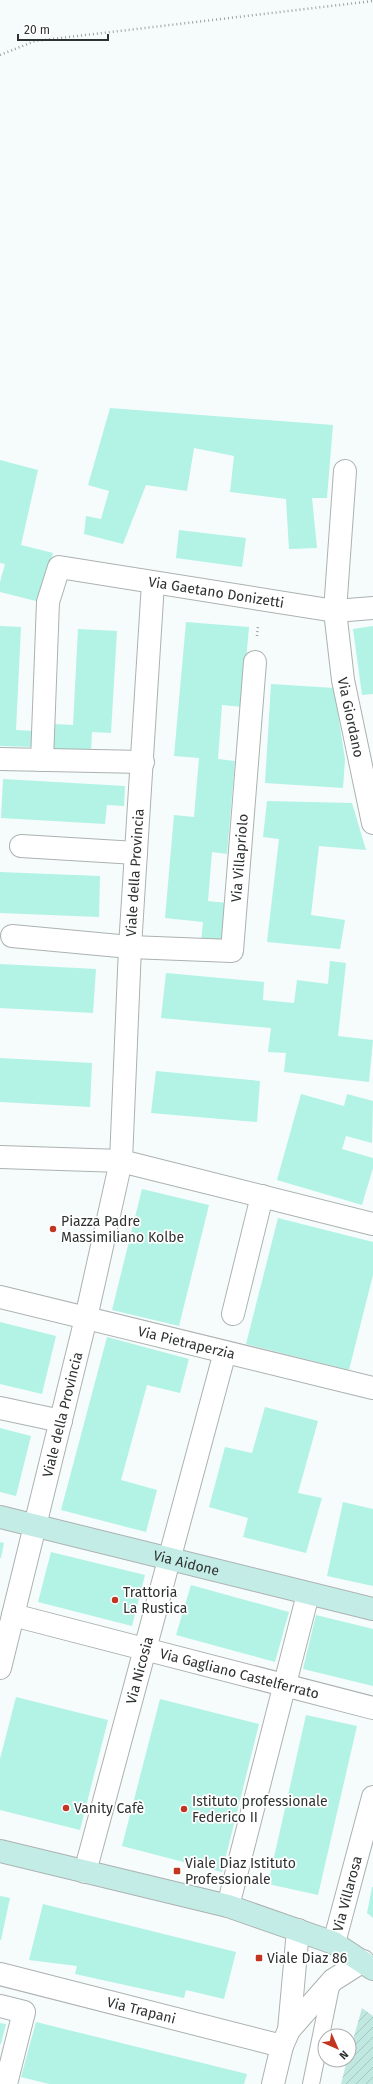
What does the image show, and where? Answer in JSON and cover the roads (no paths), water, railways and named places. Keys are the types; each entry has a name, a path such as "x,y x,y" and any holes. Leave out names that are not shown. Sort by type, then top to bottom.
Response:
{"street":[{"name":"Via Giordano","path":"345,471 335,610 343,680 373,823"},
{"name":"Via Gaetano Donizetti","path":"42,760 48,602 59,567 153,583 335,610 373,608"},
{"name":"Viale della Provincia","path":"0,1668 86,1318 121,1161 130,947 143,762 153,583"},
{"name":"Via Villapriolo","path":"130,947 232,952 255,662"},
{"path":"0,759 143,762"},
{"path":"21,846 136,853"},
{"path":"12,936 130,947"},
{"path":"0,1157 121,1161 373,1224"},
{"path":"232,1314 262,1196"},
{"name":"Via Pietraperzia","path":"0,1297 373,1388"},
{"name":"Via Nicosia","path":"85,1872 225,1352"},
{"path":"0,1408 61,1421"},
{"name":"Via Aidone","path":"0,1517 373,1610"},
{"path":"228,1906 308,1594"},
{"name":"Via Gagliano Castelferrato","path":"13,1615 373,1708"},
{"name":"Via Villarosa","path":"334,1943 373,1797"},
{"path":"0,1852 228,1906 334,1943 368,1965"},
{"path":"272,2084 285,2038 298,1930"},
{"path":"285,2038 333,1980 368,1965"},
{"name":"Via Trapani","path":"0,1974 285,2038"},
{"path":"0,2006 24,2012 6,2084"}],"lane":[{"path":"312,2084 333,1980"}],"place":[{"name":"Piazza Padre Massimiliano Kolbe","path":"53,1229"},
{"name":"Trattoria La Rustica","path":"115,1600"},
{"name":"Vanity Cafè","path":"66,1808"},
{"name":"Istituto professionale Federico II","path":"184,1809"},
{"name":"Viale Diaz Istituto Professionale","path":"177,1871"},
{"name":"Viale Diaz 86","path":"259,1958"}]}
